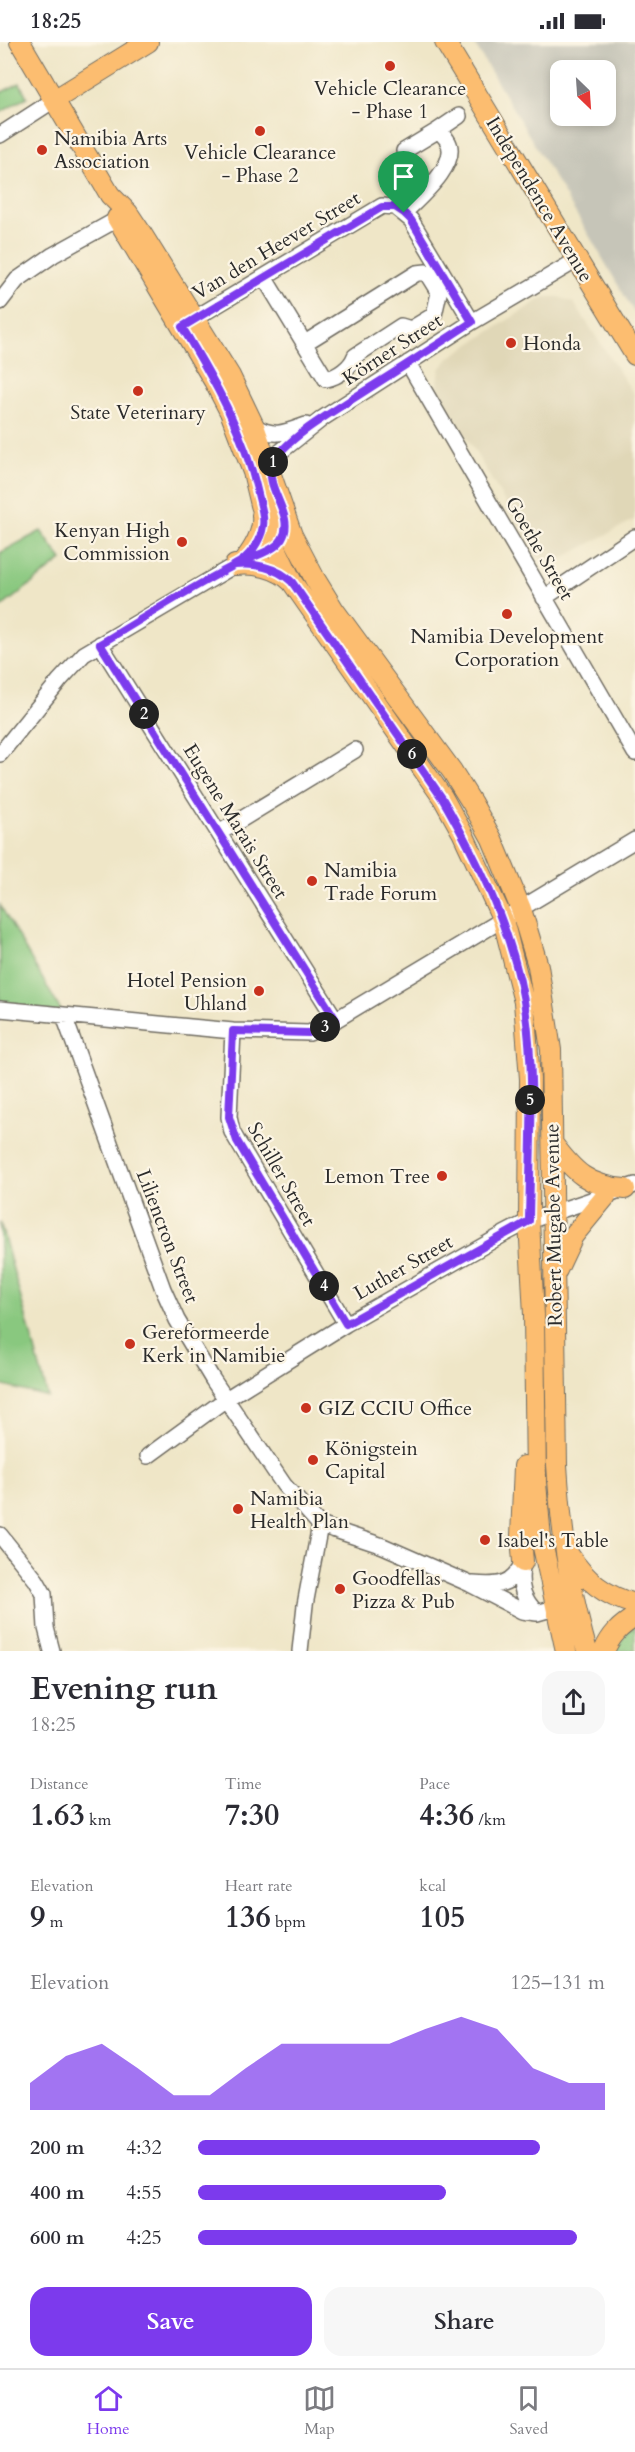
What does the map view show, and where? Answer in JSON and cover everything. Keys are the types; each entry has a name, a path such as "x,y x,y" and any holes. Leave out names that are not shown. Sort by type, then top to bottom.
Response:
{"main road":[{"name":"Robert Mugabe Avenue","path":"20,42 123,217 189,322 230,376 254,426 291,535 334,610 452,771 472,803 492,839 521,909 538,966 550,1039 557,1465 564,1547 587,1651"},
{"path":"54,100 148,42"},
{"name":"Independence Avenue","path":"445,42 635,355"},
{"name":"Robert Mugabe Avenue","path":"189,322 230,412 253,472 261,506 275,546 292,582 442,798 467,843 503,920 522,992 530,1078 529,1221 534,1315 536,1483 546,1610 566,1651"},
{"path":"239,563 253,549 263,525 261,506"},
{"path":"239,563 254,564 279,573 292,582"},
{"path":"553,1144 572,1169 582,1175 603,1186 630,1187"},
{"path":"554,1276 573,1236 586,1216 606,1196"},
{"path":"522,1562 521,1536 527,1401 526,1335 534,1315"},
{"path":"564,1547 580,1572 590,1582 604,1592 635,1604"},
{"path":"604,1651 610,1638 621,1625 635,1617"}],"street":[{"path":"0,135 54,100"},
{"path":"404,151 459,116"},
{"path":"437,131 442,132 451,145 450,156 439,177 399,210 411,220 472,322"},
{"name":"Van den Heever Street","path":"189,322 382,207 399,210"},
{"path":"0,302 17,280 54,255 123,217"},
{"name":"Körner Street","path":"269,474 273,461 280,452 323,418 472,322 577,260"},
{"path":"264,277 326,379 352,364 355,356 401,326 411,329 434,315 440,293 426,272 417,273 305,343"},
{"name":"Goethe Street","path":"408,363 635,753"},
{"name":"Körner Street","path":"254,426 267,433 275,434 323,418"},
{"path":"0,754 84,654 239,563 275,546 282,540 285,530 284,515"},
{"path":"544,598 635,537"},
{"name":"Eugene Marais Street","path":"100,644 336,1020"},
{"path":"219,833 355,750"},
{"path":"0,1009 233,1031 309,1033 336,1020 635,840"},
{"name":"Liliencron Street","path":"64,1016 163,1289 190,1342 226,1399 284,1485 320,1526"},
{"name":"Schiller Street","path":"233,1031 229,1117 232,1132 346,1324"},
{"name":"Luther Street","path":"148,1456 226,1399 346,1324 529,1221 630,1187"},
{"path":"300,1651 305,1605 320,1526 383,1546 470,1584 522,1611 546,1610 575,1601"},
{"path":"0,1535 36,1580 44,1594 46,1628 52,1651"},
{"path":"470,1584 490,1585 510,1580 517,1575 522,1562"},
{"path":"522,1562 521,1590 528,1603 546,1610"}],"shaded area":[{"path":"473,42 635,42 635,314 593,242"},
{"path":"544,297 559,297 574,303 635,396 635,519 556,562 544,561 537,556 439,391 438,382 440,369 450,357"}],"green space":[{"path":"20,83 27,97 0,113 0,93"},
{"path":"41,531 62,560 0,608 0,553"},
{"path":"0,905 64,1016 0,1009"},
{"path":"0,1222 48,1397 0,1385"},
{"path":"635,1626 635,1651 614,1651 628,1630"}],"place":[{"name":"Vehicle Clearance - Phase 1","path":"390,66"},
{"name":"Vehicle Clearance - Phase 2","path":"260,131"},
{"name":"Namibia Arts Association","path":"42,150"},
{"name":"Honda","path":"511,343"},
{"name":"State Veterinary","path":"138,391"},
{"name":"Kenyan High Commission","path":"182,542"},
{"name":"Namibia Development Corporation","path":"507,614"},
{"name":"Namibia Trade Forum","path":"312,881"},
{"name":"Hotel Pension Uhland","path":"259,991"},
{"name":"Lemon Tree","path":"442,1176"},
{"name":"Gereformeerde Kerk in Namibie","path":"130,1344"},
{"name":"GIZ CCIU Office","path":"306,1408"},
{"name":"Königstein Capital","path":"313,1460"},
{"name":"Namibia Health Plan","path":"238,1509"},
{"name":"Isabel's Table","path":"485,1540"},
{"name":"Goodfellas Pizza & Pub","path":"340,1589"}],"route":[{"path":"404,213 395,207 382,207 182,327 230,412 253,472 261,506 263,525 260,534 253,549 244,561 235,565 254,564 279,573 292,582 353,673 442,798 463,834 503,920 524,1002 530,1078 529,1221 346,1324 237,1141 232,1132 229,1117 233,1031 309,1033 336,1020 100,644 235,565 275,546 282,540 285,530 284,515 269,474 273,461 280,452 323,418 472,322 411,220 404,213"}]}
